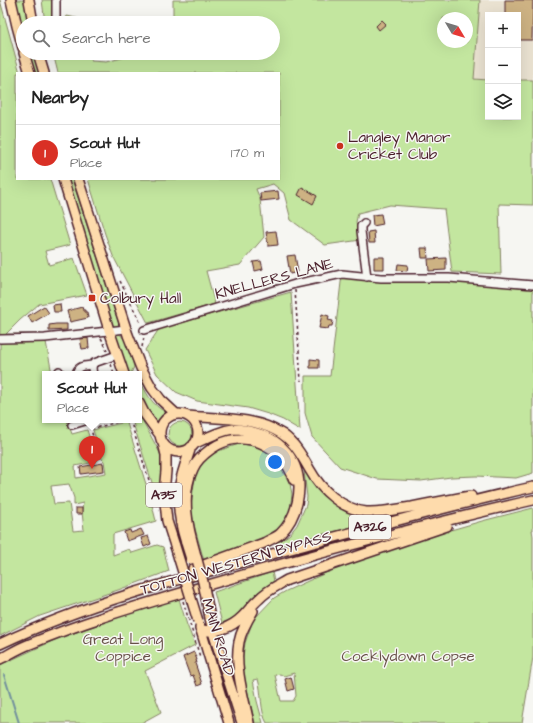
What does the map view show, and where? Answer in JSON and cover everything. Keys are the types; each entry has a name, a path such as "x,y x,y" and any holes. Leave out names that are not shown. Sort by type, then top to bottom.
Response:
{"main road":[{"path":"11,0 16,22"},
{"path":"29,0 32,16"},
{"path":"26,60 30,72"},
{"path":"40,60 44,72"},
{"path":"63,180 123,371"},
{"path":"78,180 126,329 141,368 152,388 161,400 176,414"},
{"name":"A35","path":"142,409 162,439"},
{"path":"125,596 264,543 280,534 291,520 298,499 298,475 295,466 286,452 274,441 256,433 234,429 217,433 186,450 171,450 166,447 162,439 160,429 166,419 176,414 182,414 192,419 195,423 198,434 192,446"},
{"path":"187,416 250,421 262,424 272,429 289,440 298,449 316,479 331,495 341,502 366,512 385,512 472,495 506,493"},
{"name":"MAIN ROAD","path":"162,439 166,455 164,493 167,521 229,723"},
{"path":"189,542 186,502 190,476 193,468 204,453 226,441 242,439 260,442 276,452 286,464 293,478 298,499"},
{"name":"MAIN ROAD","path":"192,446 180,483 179,513 182,529 189,542 213,632 242,723"},
{"name":"TOTTON WESTERN BYPASS","path":"0,644 49,622 125,596 208,571 395,520 533,487"},
{"name":"TOTTON WESTERN BYPASS","path":"0,659 29,644 99,618 149,602 257,570 399,532 533,500"},
{"path":"199,625 205,631 213,632 225,628 241,618 259,598 270,589 287,580 503,507"},
{"path":"248,723 238,668 238,643 248,619 270,589"}],"street":[{"path":"56,0 56,16"},
{"path":"364,223 361,226 361,231 367,277"},
{"name":"KNELLERS LANE","path":"144,330 295,284 342,274 381,278 449,278 533,284"},
{"path":"0,339 45,338 126,329"},
{"path":"77,371 81,366 92,365 117,355"},
{"path":"92,365 92,371"},
{"path":"72,425 89,424"}],"path":[{"path":"119,280 144,330 142,352"},
{"path":"295,284 301,381"},
{"path":"131,423 157,508"},
{"path":"89,424 101,461"}],"shaded area":[{"path":"480,0 533,0 533,80 521,80 521,12 485,12 485,80 474,80"}],"green space":[{"path":"0,0 20,72 16,72 16,180 50,180 70,245 45,251 49,265 74,258 87,295 39,304 6,334 41,334 46,342 51,371 42,371 42,423 68,423 72,434 87,430 97,461 75,466 76,478 106,473 104,461 102,459 93,430 127,423 156,521 113,534 113,555 129,549 132,553 157,545 163,547 169,571 40,616 0,636","holes":["69,484 74,498 74,505 83,503 82,512 84,530 73,531 69,503 54,504 51,486"]},
{"path":"16,0 25,0 27,16 20,16"},
{"path":"42,0 58,0 58,16 44,16"},
{"path":"173,0 480,0 474,79 485,80 485,120 521,120 521,80 533,80 533,205 499,204 501,274 452,272 444,209 390,205 358,213 356,222 361,240 325,245 291,220 284,193 273,184 256,189 260,199 264,237 240,265 206,271 215,304 148,323 113,256 88,180 280,180 280,72 58,72 55,60 280,60 280,16 173,16"},
{"path":"31,60 35,60 39,72 35,72"},
{"path":"67,180 72,180 120,327 111,326"},
{"path":"342,274 533,285 533,473 516,478 476,476 451,477 421,481 377,479 340,467 312,437 305,413 305,376 330,376"},
{"path":"291,292 300,430 283,420 268,414 248,408 197,401 176,392 157,374 145,350 159,329"},
{"path":"114,333 122,336 128,346 134,367 132,371 127,371"},
{"path":"142,384 153,402 166,412 156,425 142,404"},
{"path":"142,420 161,455 162,466 160,492 155,492 133,423 142,423"},
{"path":"180,422 189,425 192,434 189,443 180,446 171,443 168,434 171,425"},
{"path":"239,444 250,445 264,450 271,454 277,461 290,484 292,494 290,510 286,520 279,529 269,536 204,561 191,508 196,473 203,461 212,453"},
{"path":"306,469 322,492 333,502 346,509 374,517 375,522 280,548 276,544 290,534 297,525 306,505 307,497 304,471"},
{"name":"Cocklydown Copse","path":"533,508 533,657 522,723 267,723 263,713 258,679 253,680 263,723 255,723 242,662 245,643 253,620 274,598 341,566 482,521","holes":["294,673 296,696 293,701 281,701 275,675 280,674 284,676"]},
{"path":"272,572 274,581 251,598 233,618 222,623 214,592"},
{"name":"Great Long Coppice","path":"179,599 195,645 145,671 161,712 141,723 0,723 0,665 57,639 139,610"}],"building":[{"path":"505,0 533,0 532,40 521,40 521,12 505,12"},
{"path":"382,20 386,24 379,30 376,26"},
{"path":"302,187 317,196 313,204 298,195"},
{"path":"278,191 279,199 261,201 260,193"},
{"path":"381,214 383,224 373,226 372,215"},
{"path":"276,231 278,245 268,246 266,232"},
{"path":"374,231 375,243 369,243 368,232"},
{"path":"421,248 427,248 428,258 422,258"},
{"path":"295,255 298,272 290,274 287,256"},
{"path":"374,257 384,257 384,269 374,269"},
{"path":"446,258 446,270 429,271 428,259"},
{"path":"261,261 263,269 255,271 253,262"},
{"path":"398,264 408,265 407,271 397,270"},
{"path":"60,304 61,312 54,312 53,305"},
{"path":"44,306 49,313 32,323 28,316"},
{"path":"82,307 85,312 87,312 88,318 70,322 67,311"},
{"path":"322,314 329,316 328,320 333,321 332,326 329,326 328,329 319,328"},
{"path":"67,324 67,330 49,331 49,325"},
{"path":"88,338 89,348 82,349 80,339"},
{"path":"310,359 319,360 319,368 310,368"},
{"path":"103,463 104,471 81,474 80,467"},
{"path":"76,508 82,508 82,514 76,514"},
{"path":"141,529 144,535 127,541 124,532 130,530 131,533"},
{"path":"148,536 151,544 144,547 141,538"},
{"path":"194,652 197,660 197,663 195,663 202,684 197,686 193,675 190,676 183,657"},
{"path":"291,677 294,689 288,691 285,679"}],"waterway":[{"path":"4,675 19,723"}],"place":[{"name":"Langley Manor Cricket Club","path":"340,146"},
{"name":"Colbury Hall","path":"92,298"},
{"name":"Scout Hut","path":"92,469"}]}
